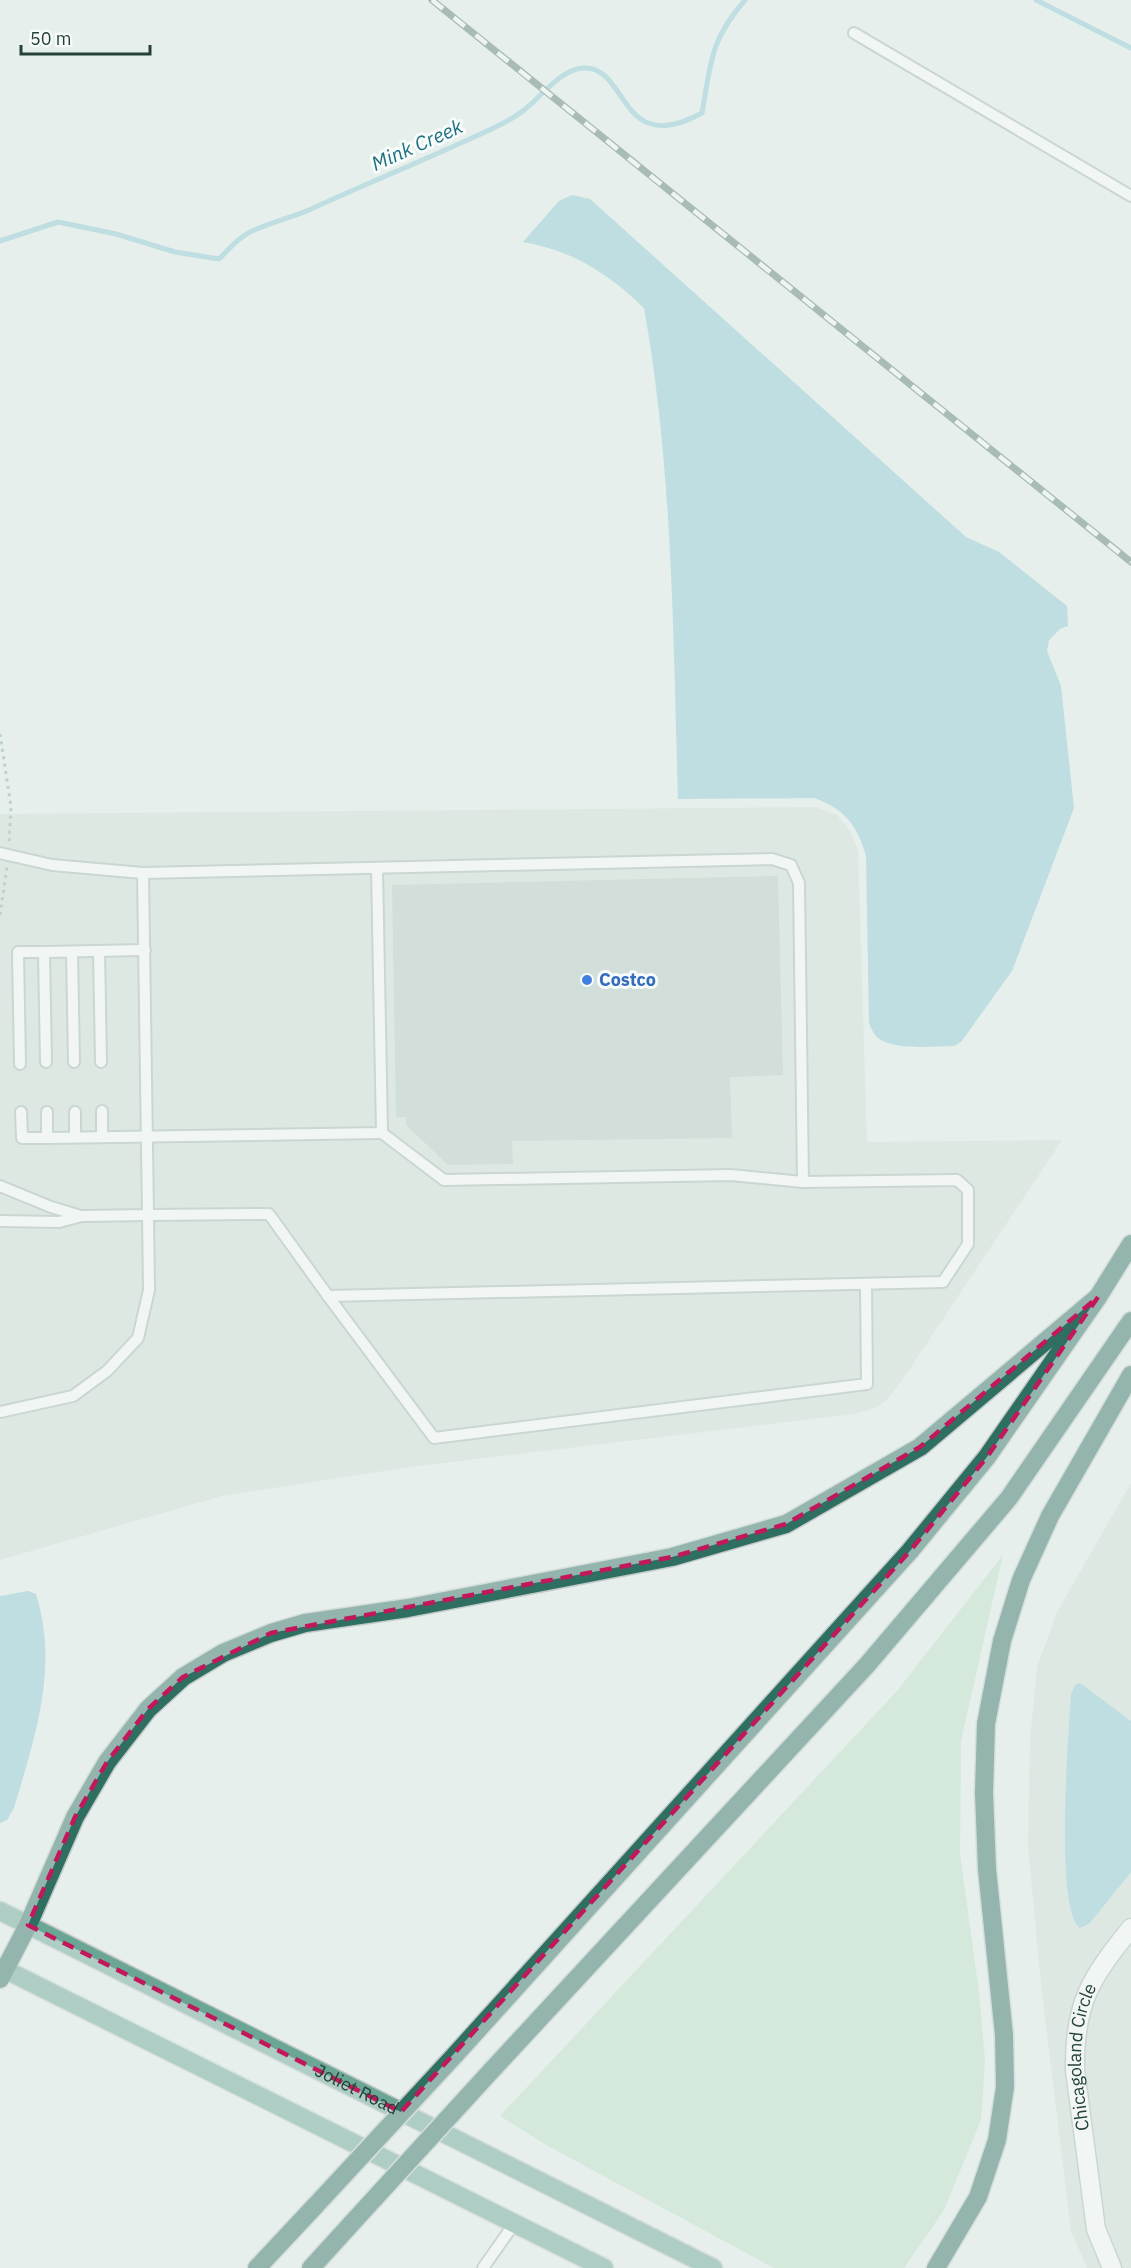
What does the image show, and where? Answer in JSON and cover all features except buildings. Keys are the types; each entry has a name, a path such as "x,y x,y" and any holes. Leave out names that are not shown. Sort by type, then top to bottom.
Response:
{"highway":[{"path":"257,2268 455,2055 910,1551 987,1456 1098,1297 1131,1244"},
{"path":"2,1972 28,1925 75,1817 107,1762 148,1709 183,1677 223,1653 272,1633 305,1623 408,1608 672,1557 786,1524 920,1447 1098,1297"},
{"path":"311,2268 867,1665 1009,1498 1131,1321"},
{"path":"936,2268 978,2197 997,2140 1005,2087 1004,2035 987,1869 984,1793 986,1724 1002,1641 1021,1580 1050,1516 1131,1375"}],"main road":[{"name":"Joliet Road","path":"0,1911 713,2268"},
{"path":"2,1972 604,2268"}],"street":[{"name":"Chicagoland Circle","path":"1112,2268 1096,2229 1074,2070 1074,2049 1078,2016 1088,1986 1131,1928"}],"lane":[{"path":"854,33 1131,196"},
{"path":"0,853 52,865 143,873 772,858 791,865 799,883 803,1182"},
{"path":"377,868 382,1133"},
{"path":"0,1412 73,1396 107,1371 138,1338 149,1290 143,873"},
{"path":"20,1064 18,952 145,950"},
{"path":"99,951 101,1062"},
{"path":"44,952 46,1062"},
{"path":"72,952 74,1062"},
{"path":"102,1111 102,1137"},
{"path":"21,1112 22,1138 382,1133 444,1180 731,1175 803,1182 957,1180 968,1190 968,1244 943,1282 328,1296"},
{"path":"47,1112 47,1138"},
{"path":"75,1112 75,1137"},
{"path":"0,1186 51,1207 82,1216"},
{"path":"0,1221 59,1222 82,1216 269,1214 434,1438 867,1384 866,1284"},
{"path":"483,2268 514,2224"}],"path":[{"path":"0,734 11,807 9,833"},
{"path":"0,915 4,886"}],"highlighted area":[{"path":"1098,1297 987,1457 910,1551 401,2112 28,1925 75,1817 107,1762 148,1709 183,1677 271,1633 672,1557 786,1524 920,1447"}],"shaded area":[{"path":"816,807 837,815 850,831 858,850 867,1142 1062,1140 901,1382 886,1401 873,1409 854,1414 410,1467 222,1496 0,1560 0,814"},
{"path":"1131,1483 1131,2268 1087,2268 1071,2231 1041,1985 1028,1846 1030,1740 1037,1667 1057,1612"}],"green space":[{"path":"1003,1555 961,1741 960,1854 979,1992 985,2061 981,2120 944,2210 904,2268 774,2268 548,2146 500,2116 897,1691"}],"water":[{"path":"572,195 590,199 966,537 999,552 1067,606 1068,626 1060,629 1049,640 1047,651 1061,686 1074,808 1012,971 961,1042 954,1046 899,1046 878,1038 871,1028 869,1023 866,856 854,827 842,813 814,798 678,799 673,614 666,491 654,369 644,308 617,284 589,265 558,251 523,242 559,201"},
{"path":"28,1591 36,1594 43,1622 45,1676 42,1702 30,1755 14,1808 7,1820 0,1823 0,1596"},
{"path":"1080,1683 1131,1721 1131,1872 1089,1924 1080,1928 1072,1914 1067,1888 1065,1818 1071,1694 1075,1685"}],"waterway":[{"name":"Mink Creek","path":"0,241 58,222 116,234 175,252 219,259 250,232 309,210 505,122 524,110 559,78 583,68 598,71 609,80 628,107 640,118 654,125 675,124 702,113 710,66 718,40 733,14 745,0"},
{"name":"Mink Creek","path":"1036,0 1131,48"}],"railway":[{"path":"432,0 1131,562"}],"place":[{"name":"Costco","path":"587,980"}]}
